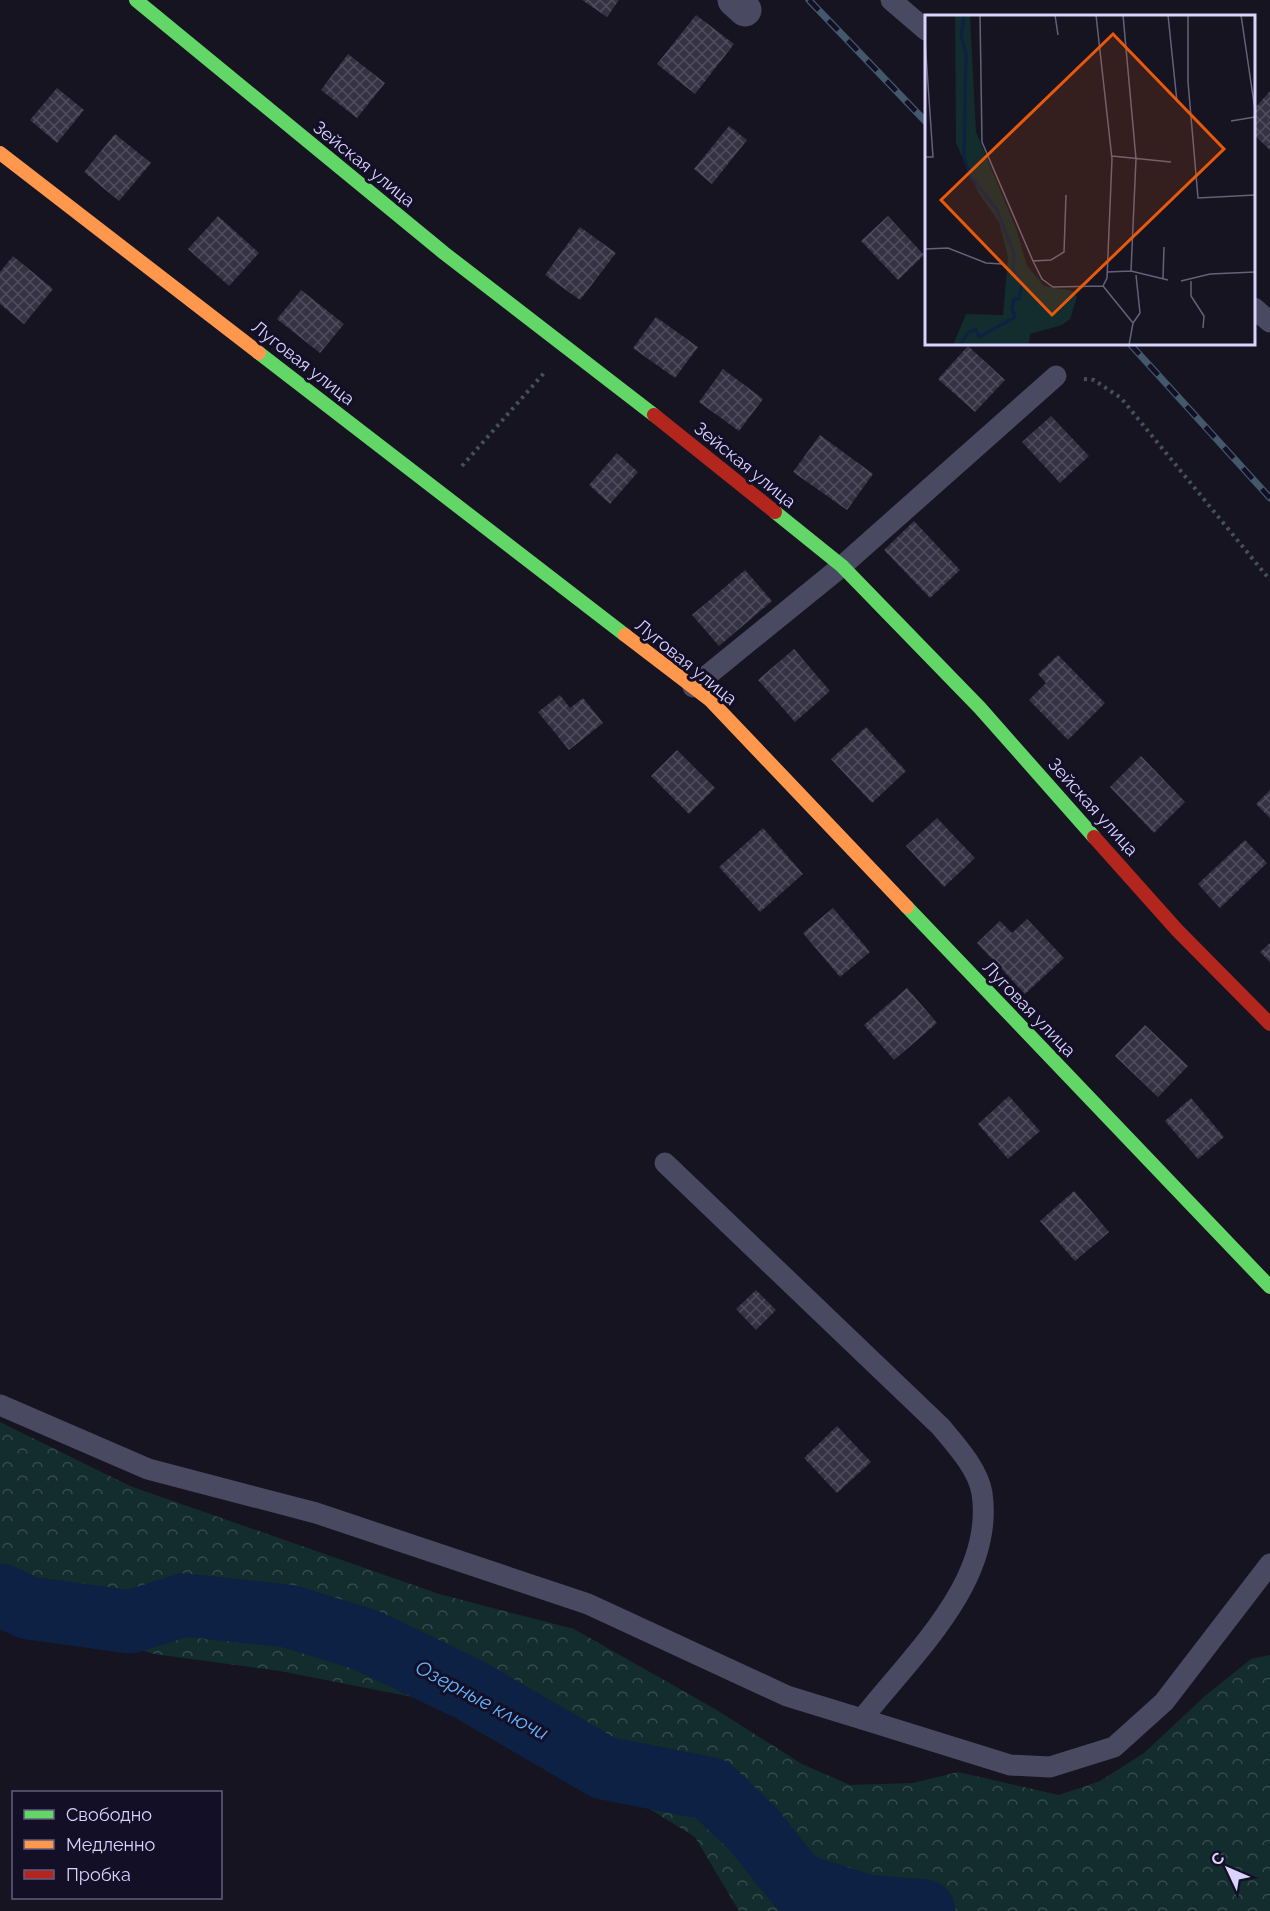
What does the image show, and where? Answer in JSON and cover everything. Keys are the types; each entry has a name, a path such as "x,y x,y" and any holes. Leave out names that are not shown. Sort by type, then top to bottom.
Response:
{"street":[{"name":"Зейская улица","path":"136,0 444,253 567,347 842,566 980,708 1177,930 1270,1024"},
{"name":"Луговая улица","path":"0,153 710,700 1270,1287"}],"lane":[{"path":"891,0 925,28"},
{"path":"1255,309 1270,322"},
{"path":"693,687 842,566 1056,376"},
{"path":"665,1163 941,1427 965,1457 982,1491 982,1533 973,1566 949,1613 862,1719"},
{"path":"0,1405 148,1469 316,1513 588,1604 787,1696 1010,1765 1050,1767 1114,1747 1164,1702 1270,1564"}],"path":[{"path":"440,492 567,347"},
{"path":"1056,376 1094,380 1121,398 1270,580"}],"green space":[{"path":"0,1422 130,1486 439,1594 574,1629 715,1709 802,1764 850,1785 913,1783 958,1772 1059,1795 1100,1781 1144,1753 1205,1696 1251,1659 1270,1655 1270,1911 739,1911 695,1837 612,1786 443,1703 280,1671 154,1654 0,1608"}],"building":[{"path":"582,0 619,0 607,17"},
{"path":"696,15 734,44 695,94 657,64"},
{"path":"348,54 385,83 357,118 321,90"},
{"path":"57,88 84,110 57,143 30,120"},
{"path":"1270,91 1270,150 1255,136 1255,108"},
{"path":"729,126 747,140 712,184 694,169"},
{"path":"115,134 151,163 119,201 84,172"},
{"path":"218,216 259,253 229,286 188,249"},
{"path":"888,216 924,255 898,280 861,241"},
{"path":"580,227 616,253 580,300 545,275"},
{"path":"13,256 53,289 24,324 0,304 0,272"},
{"path":"301,290 344,324 320,353 277,319"},
{"path":"656,317 698,347 675,378 633,348"},
{"path":"968,346 1005,380 975,412 938,379"},
{"path":"723,369 763,399 739,431 699,402"},
{"path":"1051,416 1089,456 1060,483 1022,442"},
{"path":"820,435 873,474 847,510 793,472"},
{"path":"617,453 638,472 610,504 589,485"},
{"path":"914,521 960,570 930,598 884,550"},
{"path":"745,570 772,601 719,646 692,615"},
{"path":"794,649 830,691 795,722 758,680"},
{"path":"1058,655 1105,703 1068,740 1029,700 1046,683 1038,674"},
{"path":"560,695 570,708 583,698 603,723 569,750 538,712"},
{"path":"866,727 906,771 872,803 831,759"},
{"path":"677,750 715,788 689,814 651,776"},
{"path":"1141,756 1185,802 1154,833 1110,787"},
{"path":"1270,790 1270,818 1256,804"},
{"path":"937,818 975,858 944,887 906,846"},
{"path":"763,828 803,874 760,912 719,867"},
{"path":"1245,840 1267,863 1220,908 1198,884"},
{"path":"833,908 870,952 840,977 803,933"},
{"path":"1027,919 1064,958 1025,994 977,943 1000,921 1012,933"},
{"path":"1270,943 1270,962 1260,952"},
{"path":"907,988 937,1023 894,1060 864,1025"},
{"path":"1145,1025 1188,1066 1158,1097 1115,1056"},
{"path":"1009,1096 1040,1131 1008,1159 978,1124"},
{"path":"1191,1098 1224,1137 1198,1159 1165,1121"},
{"path":"1074,1191 1109,1232 1075,1261 1040,1221"},
{"path":"756,1290 776,1310 756,1330 736,1309"},
{"path":"837,1426 871,1462 837,1493 804,1458"}],"waterway":[{"name":"Озерные ключи","path":"0,1595 29,1608 130,1622 184,1605 288,1616 366,1640 470,1690 604,1768 711,1789 754,1830 797,1884 865,1906 924,1911"}],"railway":[{"path":"809,0 925,121"},
{"path":"1131,345 1270,498"}],"traffic: fast":[{"path":"136,0 444,253 654,415"},
{"path":"259,353 625,635"},
{"path":"775,512 842,566 980,708 1094,837"},
{"path":"907,907 1270,1287"}],"traffic: slow":[{"path":"0,153 259,353"},
{"path":"625,635 710,700 907,907"}],"traffic: jam":[{"path":"654,415 775,512"},
{"path":"1094,837 1177,930 1270,1024"}]}
